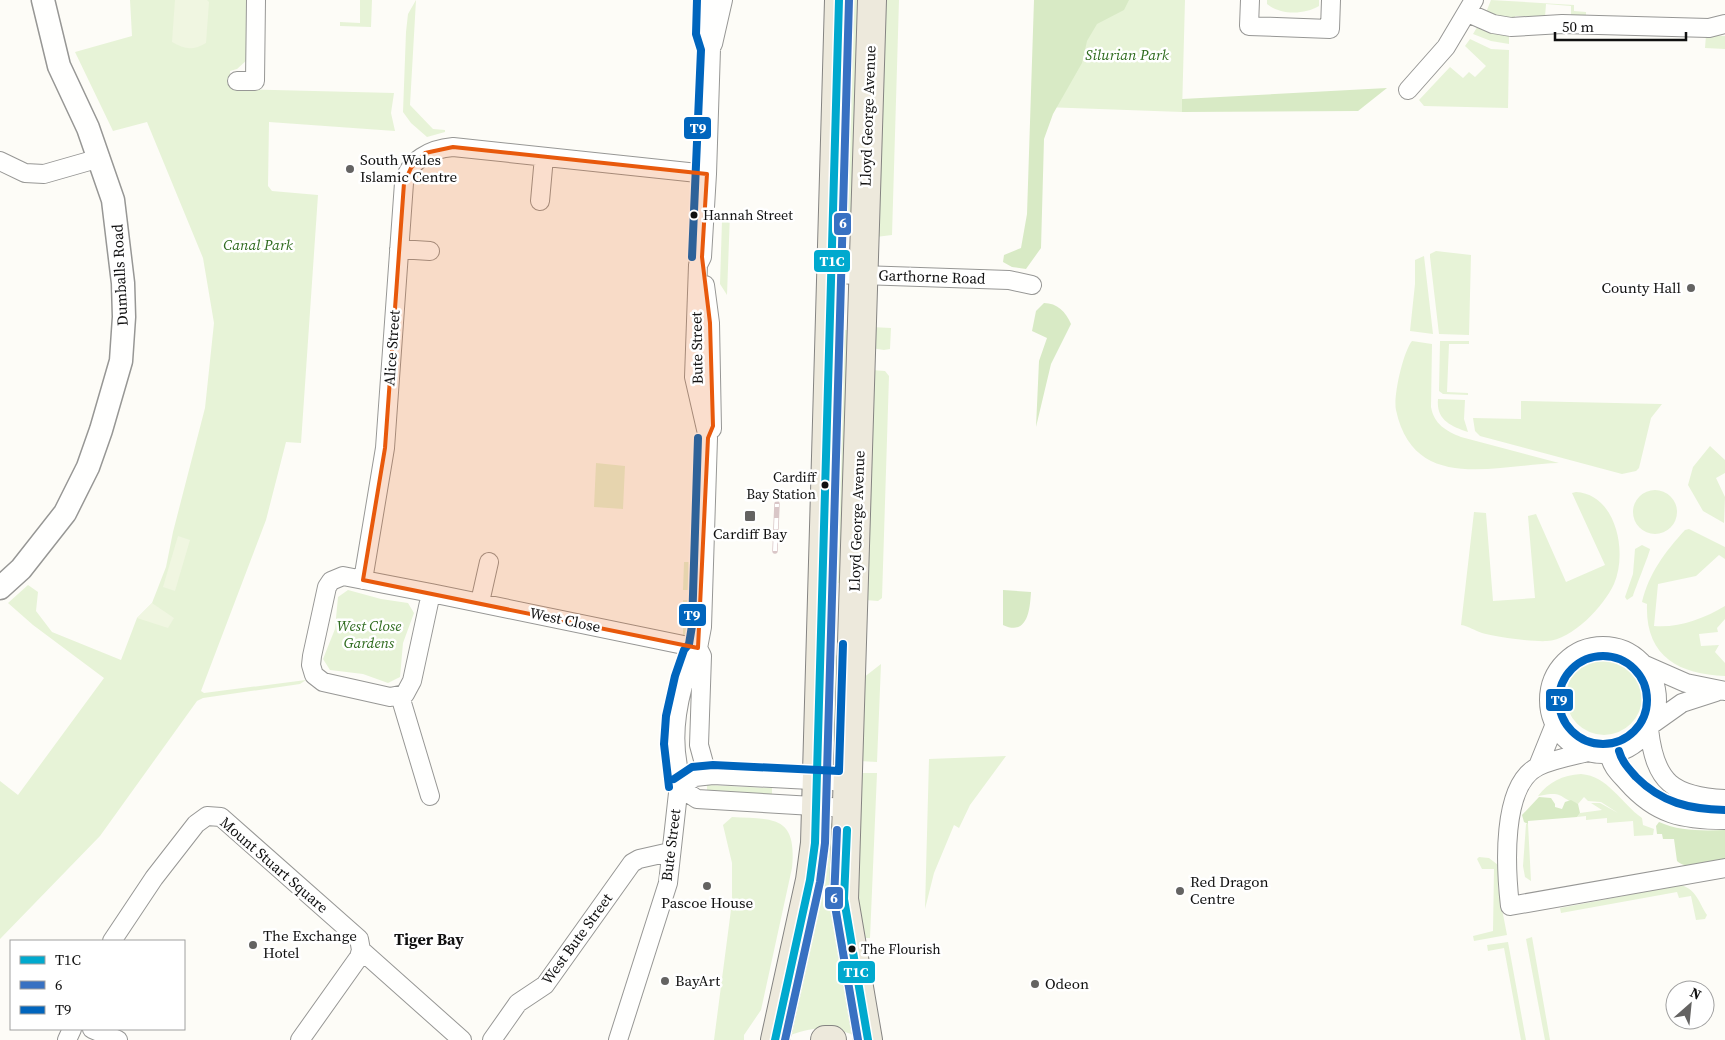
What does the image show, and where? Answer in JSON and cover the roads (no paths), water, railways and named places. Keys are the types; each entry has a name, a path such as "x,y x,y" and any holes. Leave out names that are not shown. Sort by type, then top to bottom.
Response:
{"main road":[{"name":"Lloyd George Avenue","path":"775,1040 813,864 839,0"},
{"name":"Lloyd George Avenue","path":"868,1040 844,899 872,0"},
{"path":"825,1040 832,1040"}],"street":[{"name":"Dumballs Road","path":"0,588 31,558 65,513 88,467 102,430 121,361 124,317 121,256 113,200 100,158 59,66 43,0"},
{"path":"237,82 255,81 256,0"},
{"name":"Bute Street","path":"618,1040 668,883 680,775 675,758 678,702 693,654 698,648 702,627 708,438 694,377 696,291 698,265 702,258 707,174 710,49 706,33 707,0"},
{"name":"Bute Street","path":"710,49 716,35 723,0"},
{"path":"1250,0 1249,26 1330,29 1331,0"},
{"path":"1408,90 1446,46 1471,7 1493,24 1511,26 1562,24 1709,28 1725,24"},
{"name":"Alice Street","path":"363,580 385,448 406,174 425,153 452,147 544,157"},
{"path":"540,201 544,157 707,174"},
{"path":"0,161 25,173 44,174 100,158"},
{"path":"399,249 430,251"},
{"name":"Garthorne Road","path":"831,274 1009,280 1032,284"},
{"path":"480,602 489,562"},
{"name":"West Close","path":"400,696 390,697 323,682 314,675 311,665 327,587 330,581 343,576 480,602 698,648"},
{"path":"430,796 400,696 408,690 412,680 431,593"},
{"path":"1606,646 1624,650 1645,666 1686,683 1722,691 1682,703 1650,727 1637,742 1621,751 1609,754 1588,752 1575,746 1563,737 1554,724 1550,710 1549,692 1555,675 1565,662 1576,653 1587,648 1606,646"},
{"name":"Bute Street","path":"698,648 702,656 699,745 705,767 713,776"},
{"path":"1645,666 1654,680 1658,701 1650,727 1655,762 1676,788 1698,797 1725,799"},
{"path":"1554,724 1538,766 1523,782 1511,812 1508,875 1510,906 1725,868"},
{"path":"1538,766 1588,752"},
{"path":"1609,754 1612,768 1653,806 1674,816 1725,820"},
{"path":"713,776 816,780 848,795 816,807 697,799 679,787 695,777 713,776"},
{"name":"Mount Stuart Square","path":"113,940 154,878 200,819 215,815 227,821 359,939 361,950 462,1040"},
{"name":"West Bute Street","path":"492,1040 518,1003 546,985 632,862 670,852"},
{"path":"300,1040 359,957 361,950"},
{"path":"94,1030 118,1040"}],"railway":[{"path":"775,551 777,504"}],"place":[{"name":"South Wales Islamic Centre","path":"350,169"},
{"name":"Hannah Street","path":"694,215"},
{"name":"County Hall","path":"1691,288"},
{"name":"Cardiff Bay Station","path":"825,485"},
{"name":"Cardiff Bay","path":"750,516"},
{"name":"Pascoe House","path":"707,886"},
{"name":"Red Dragon Centre","path":"1180,891"},
{"name":"The Exchange Hotel","path":"253,945"},
{"name":"The Flourish","path":"852,949"},
{"name":"BayArt","path":"665,981"},
{"name":"Odeon","path":"1035,984"}],"district":[{"name":"Tiger Bay","path":"429,939"}],"park label":[{"name":"Silurian Park","path":"1127,55"},
{"name":"Canal Park","path":"258,245"},
{"name":"West Close Gardens","path":"369,634"}]}
